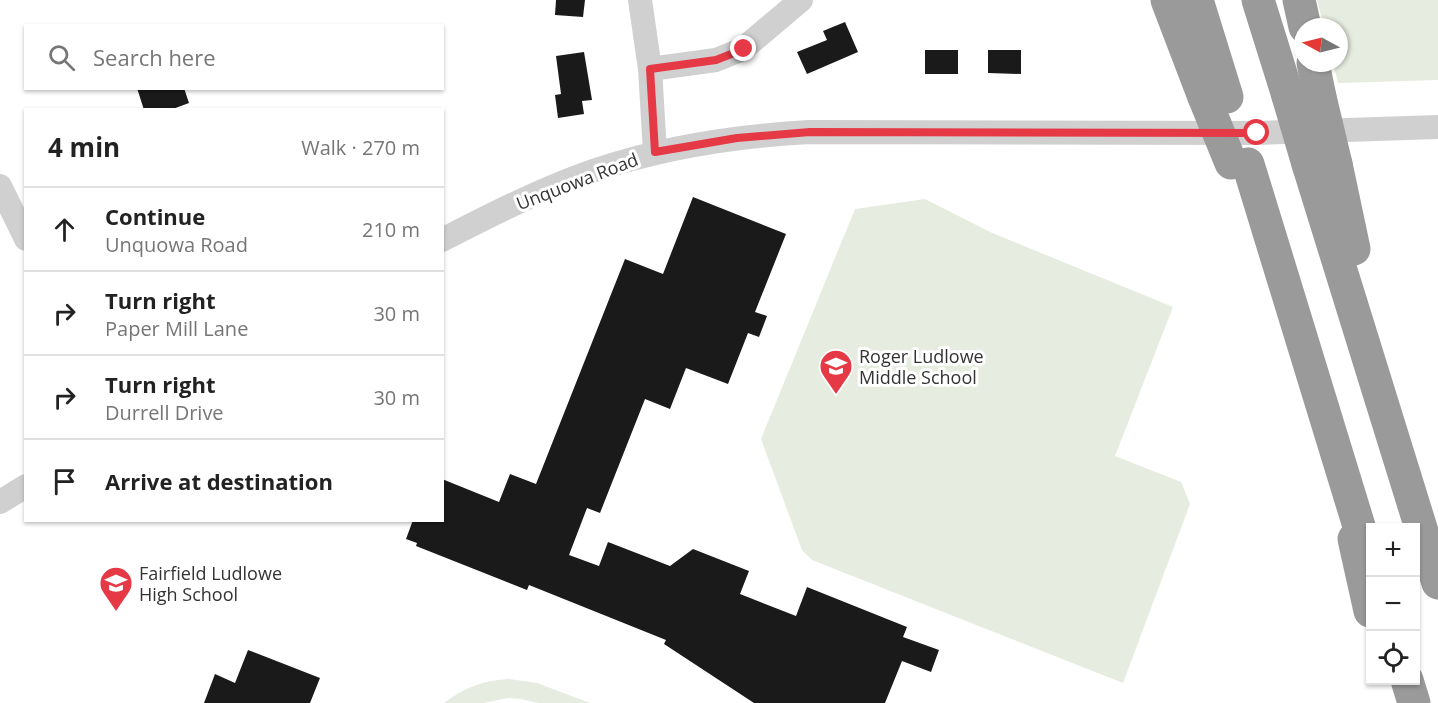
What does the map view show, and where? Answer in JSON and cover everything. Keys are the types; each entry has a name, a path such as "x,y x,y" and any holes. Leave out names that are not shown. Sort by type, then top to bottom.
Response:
{"highway":[{"path":"1167,0 1216,97 1288,296 1366,546"},
{"path":"1197,0 1216,97"},
{"path":"1258,0 1287,96 1322,164"},
{"path":"1299,0 1303,18"},
{"path":"1315,72 1320,97 1322,164 1389,425 1438,583"},
{"path":"1330,432 1366,589"},
{"path":"1387,685 1391,703"},
{"path":"1408,685 1414,703"}],"street":[{"path":"640,0 650,69 655,152"},
{"path":"650,69 716,60 744,49 801,0"},
{"name":"Unquowa Road","path":"444,239 514,203 591,171 655,152 737,138 810,132 1257,133 1438,127"},
{"path":"0,186 24,235"},
{"path":"0,502 24,487"}],"shaded area":[{"path":"1317,0 1438,0 1438,80 1338,83 1335,72 1348,72 1348,18 1322,18"},
{"path":"925,199 990,232 1173,307 1115,456 1181,482 1190,504 1123,683 812,560 802,550 761,439 855,209"},
{"path":"509,679 537,683 590,703 538,703 508,698 483,703 444,703 475,686"}],"building":[{"path":"556,0 585,0 583,17 555,15"},
{"path":"845,22 858,52 807,74 797,52 827,40 823,31"},
{"path":"925,50 958,50 958,74 925,74"},
{"path":"988,50 1021,50 1021,74 988,73"},
{"path":"584,52 592,100 582,101 584,114 558,118 555,95 561,94 556,56"},
{"path":"138,90 185,90 189,103 175,108 143,108"},
{"path":"693,197 786,234 755,312 767,316 759,337 748,333 728,384 686,368 670,409 645,399 600,513 587,508 569,555 599,566 608,542 670,566 693,549 749,571 740,594 796,616 807,587 907,627 903,637 939,650 931,672 902,661 885,703 754,703 664,644 666,640 529,585 527,590 416,546 417,543 406,539 412,522 444,522 444,480 499,502 510,474 536,484 625,259 663,274"},
{"path":"248,650 320,678 310,703 204,703 215,674 235,683"}],"place":[{"name":"Roger Ludlowe Middle School","path":"836,395"},
{"name":"Fairfield Ludlowe High School","path":"116,612"}],"route":[{"path":"744,49 716,60 650,69 655,152 737,138 810,132 1257,133"}]}
